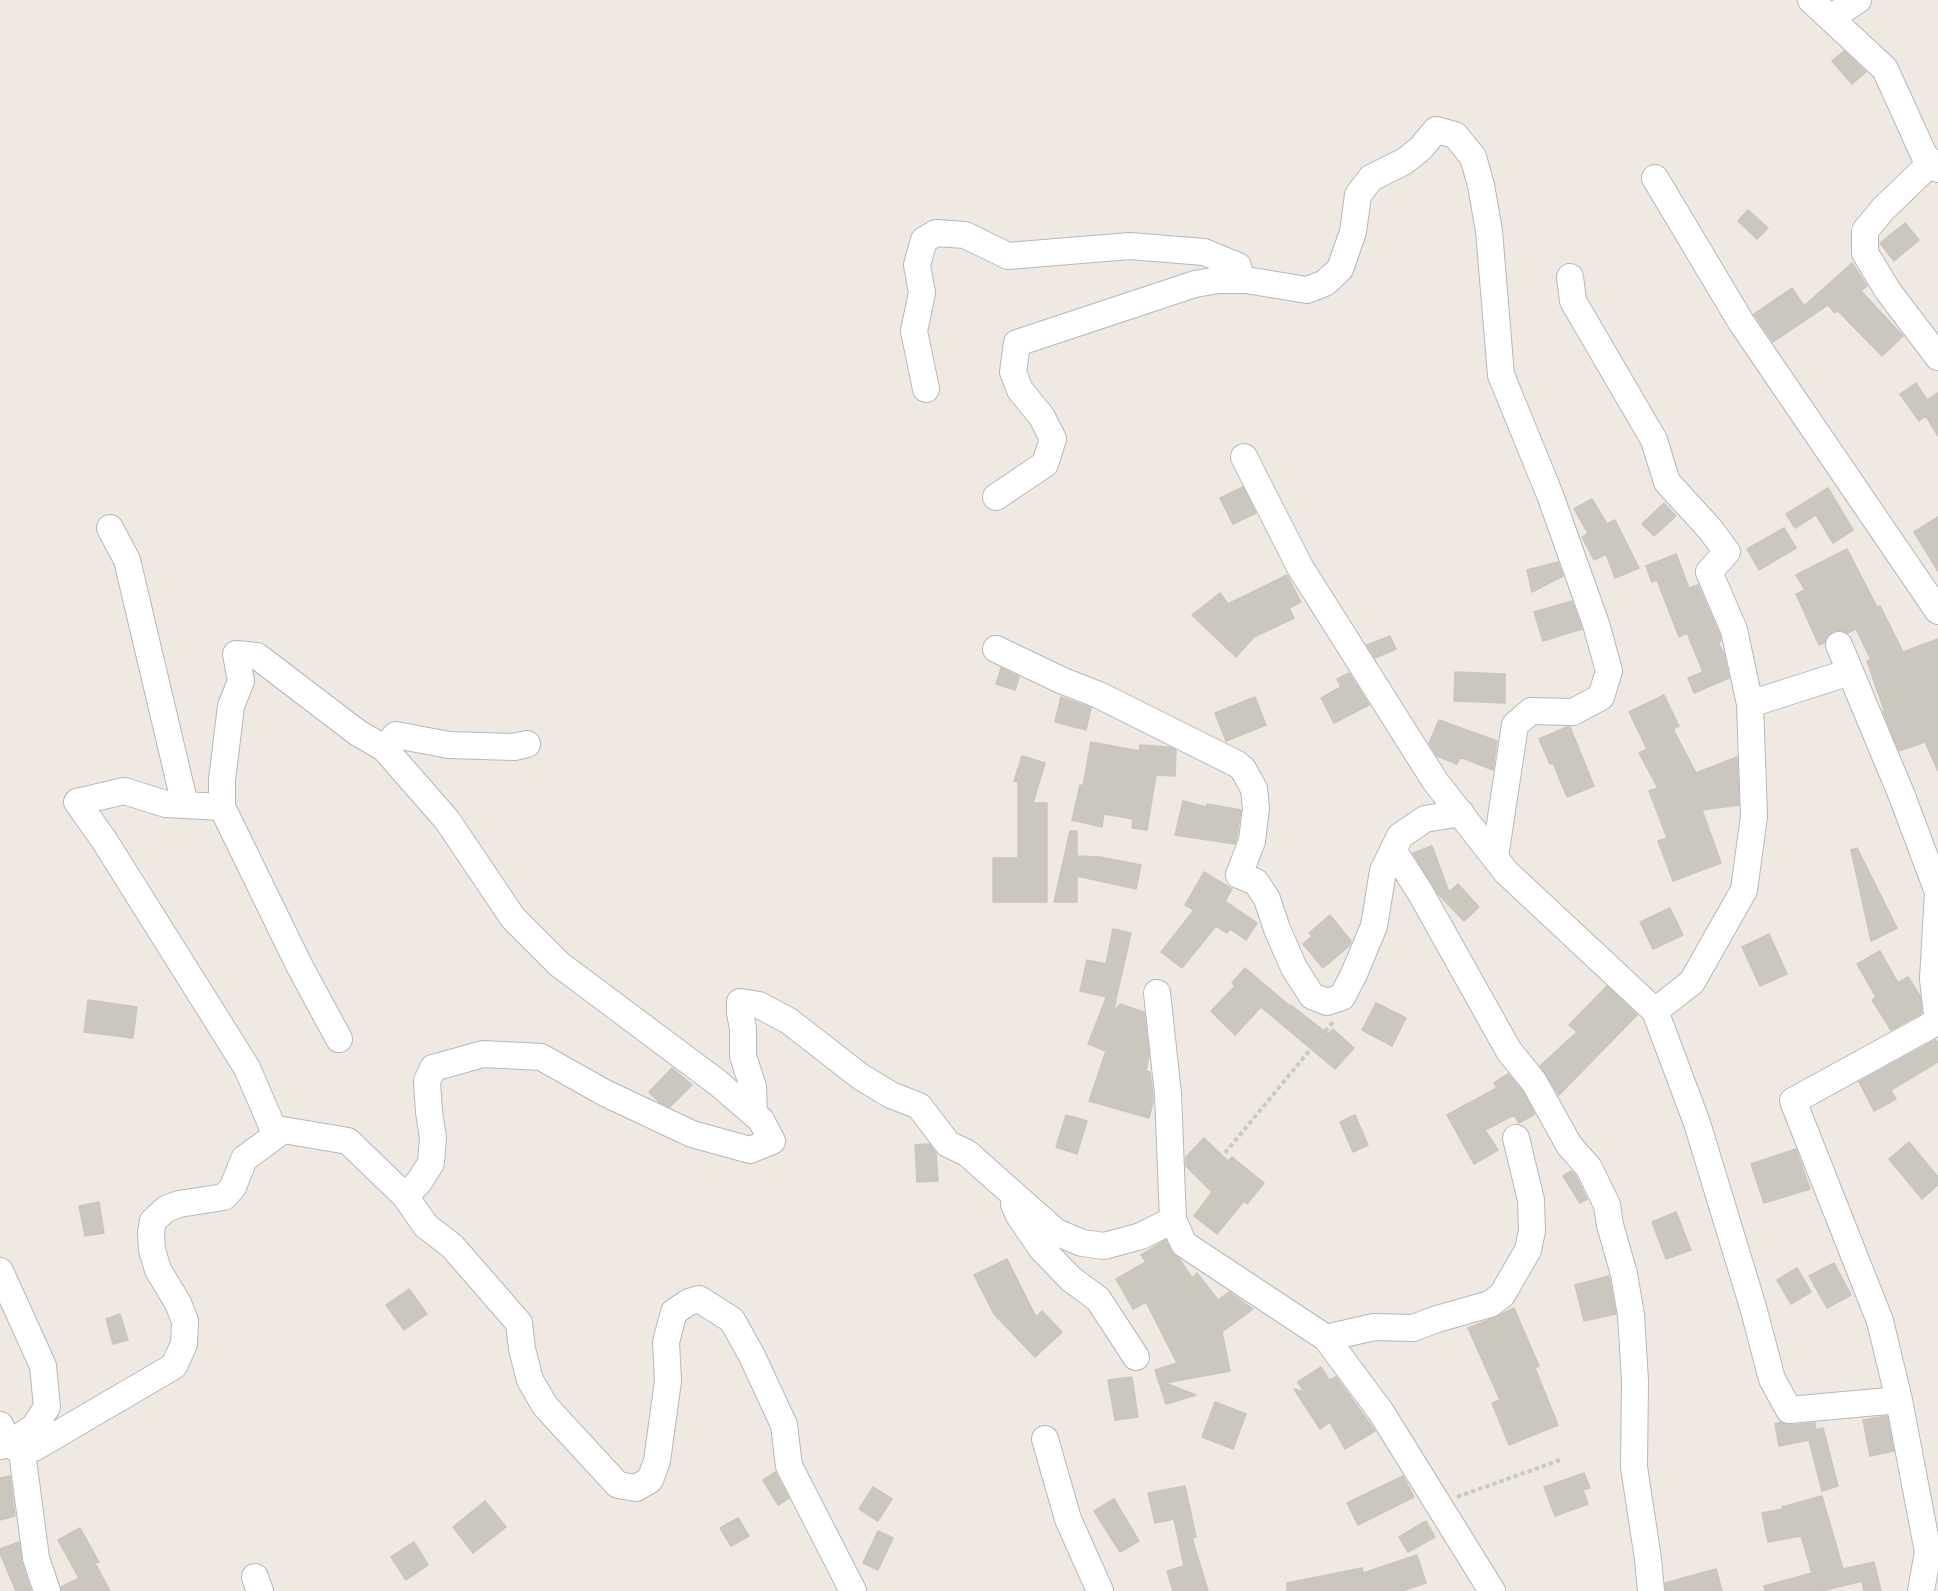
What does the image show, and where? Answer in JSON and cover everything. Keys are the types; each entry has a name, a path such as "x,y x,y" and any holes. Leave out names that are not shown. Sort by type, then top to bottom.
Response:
{"street":[{"path":"1811,0 1885,69 1924,154 1935,166 1883,209 1865,231 1865,253 1888,291 1938,357"},
{"path":"1830,18 1858,0"},
{"path":"996,497 1045,464 1053,439 1042,417 1020,390 1013,372 1017,343 1195,284 1218,280 1241,280 1306,290 1324,283 1340,269 1353,232 1358,195 1371,178 1405,161 1421,148 1436,130 1455,135 1473,157 1481,185 1489,231 1501,375 1550,495 1596,624 1609,671 1601,697 1573,712 1531,711 1515,725 1495,857"},
{"path":"1655,178 1741,322 1938,611"},
{"path":"926,389 914,331 922,293 917,265 924,240 936,232 965,235 1008,256 1130,246 1204,252 1238,266 1241,280"},
{"path":"1570,277 1573,301 1654,440 1667,482 1710,529 1727,552 1709,572 1734,630 1750,704 1754,816 1744,890 1692,982 1655,1011"},
{"path":"1244,457 1300,567 1435,781 1506,872 1655,1011 1697,1123 1753,1306 1772,1379 1789,1410 1899,1400"},
{"path":"110,528 127,560 185,805"},
{"path":"1839,645 1902,796 1938,892 1934,979 1938,1023 1793,1101 1880,1320 1899,1400 1928,1552 1921,1591"},
{"path":"996,649 1063,681 1099,695 1243,769 1254,789 1256,808 1252,841 1239,875 1256,882 1268,899 1277,929 1294,968 1312,996 1327,1002 1342,997 1374,926 1383,871 1400,836 1425,819 1461,813"},
{"path":"339,1039 298,965 222,807 222,780 231,706 241,681 236,654 257,656 358,733 384,748 447,820 513,918 559,964 718,1083 761,1120 772,1140 750,1150 692,1134 605,1093 541,1057 483,1054 433,1068 427,1081 433,1138 431,1163 419,1182 405,1196"},
{"path":"1750,704 1850,672"},
{"path":"384,748 396,735 449,745 514,747 527,744"},
{"path":"222,807 166,804 124,791 77,801 104,840 247,1068 276,1135"},
{"path":"1393,850 1420,892 1509,1051 1534,1082 1569,1145 1589,1168 1607,1205 1610,1225 1624,1274 1631,1315 1635,1381 1634,1467 1651,1591"},
{"path":"1157,993 1168,1094 1173,1220 1184,1244 1326,1338 1381,1412 1470,1559 1492,1591"},
{"path":"754,1114 753,1087 743,1056 740,1002 759,1005 789,1021 861,1077 891,1095 919,1106 948,1144 967,1153 1056,1232 1082,1243 1104,1246 1141,1236 1173,1220"},
{"path":"8,1442 34,1448 174,1366 184,1344 185,1321 178,1303 158,1270 152,1250 151,1233 153,1221 166,1209 179,1204 224,1197 233,1187 244,1159 283,1130 348,1141 405,1196 426,1226 452,1246 519,1323 522,1349 530,1380 545,1406 618,1485 636,1488 650,1480 657,1461 668,1381 666,1342 674,1312 689,1302 699,1299 732,1320 752,1356 784,1425 789,1466 854,1591"},
{"path":"1326,1338 1374,1328 1413,1328 1490,1304 1502,1295 1528,1250 1532,1231 1531,1200 1516,1138"},
{"path":"1010,1192 1018,1214 1041,1248 1071,1279 1098,1299 1136,1357"},
{"path":"0,1271 43,1366 47,1390 47,1407 33,1427 8,1442"},
{"path":"1045,1439 1068,1520 1100,1591"},
{"path":"8,1442 36,1558 47,1591"}],"path":[{"path":"1225,1153 1339,1014 1342,997"},
{"path":"1437,1504 1560,1460"}],"building":[{"path":"1844,51 1866,72 1852,84 1832,61"},
{"path":"1748,210 1768,228 1757,239 1738,221"},
{"path":"1905,223 1919,240 1894,261 1880,243"},
{"path":"1852,263 1867,286 1861,291 1903,336 1882,356 1838,311 1835,313 1828,305 1773,342 1754,314 1792,288 1804,306"},
{"path":"1916,383 1927,400 1938,393 1938,436 1926,416 1919,421 1900,394"},
{"path":"1243,487 1256,513 1233,524 1220,498"},
{"path":"1828,488 1853,530 1833,543 1816,515 1795,528 1786,514"},
{"path":"1592,499 1607,524 1615,520 1639,568 1615,578 1606,554 1594,560 1582,537 1588,533 1574,509"},
{"path":"1664,503 1676,516 1654,536 1642,524"},
{"path":"1938,517 1938,571 1914,532"},
{"path":"1784,528 1796,548 1759,570 1747,549"},
{"path":"1847,549 1903,652 1938,639 1938,771 1925,742 1899,751 1867,661 1871,660 1856,629 1847,633 1840,630 1833,631 1824,643 1819,645 1796,594 1805,590 1796,575"},
{"path":"1676,554 1689,588 1698,585 1720,635 1721,641 1718,642 1724,654 1729,678 1694,693 1688,678 1703,672 1687,633 1679,637 1657,580 1652,582 1646,566"},
{"path":"1558,562 1563,576 1532,592 1527,570"},
{"path":"1287,575 1301,602 1289,608 1294,618 1254,637 1236,657 1192,615 1220,593 1228,604"},
{"path":"1572,601 1582,629 1543,641 1534,612"},
{"path":"1390,636 1396,649 1375,658 1367,645"},
{"path":"1001,668 1019,677 1015,690 996,684"},
{"path":"1455,672 1505,674 1505,703 1454,701"},
{"path":"1349,673 1369,705 1334,723 1321,698 1341,687 1337,679"},
{"path":"1664,695 1679,726 1673,729 1696,773 1737,757 1739,805 1702,810 1721,863 1673,881 1658,841 1667,838 1649,791 1658,788 1639,753 1647,749 1629,712"},
{"path":"1061,697 1091,708 1086,730 1055,722"},
{"path":"1255,697 1266,725 1226,741 1215,713"},
{"path":"1439,720 1497,741 1493,770 1460,757 1457,764 1437,756 1429,743"},
{"path":"1570,727 1594,786 1567,797 1553,763 1550,764 1539,739"},
{"path":"1091,742 1139,751 1140,745 1169,747 1176,750 1175,776 1156,775 1147,830 1132,828 1133,819 1104,814 1102,827 1072,820 1080,785 1083,786"},
{"path":"1022,756 1045,763 1033,803 1047,803 1047,902 993,902 993,858 1018,858 1018,782 1014,781"},
{"path":"1183,801 1206,807 1207,804 1241,810 1235,844 1175,835"},
{"path":"1070,831 1077,831 1077,856 1100,857 1141,865 1136,889 1077,876 1077,902 1054,902"},
{"path":"1432,846 1449,892 1458,884 1479,907 1464,921 1438,894 1413,853"},
{"path":"1857,848 1897,928 1871,941 1851,850"},
{"path":"1204,872 1232,889 1225,901 1257,923 1246,940 1230,929 1227,933 1216,926 1182,968 1161,952 1194,910 1185,905"},
{"path":"1670,908 1683,935 1653,949 1640,922"},
{"path":"1330,915 1351,941 1349,946 1323,968 1303,944 1312,936 1309,933"},
{"path":"1113,929 1131,933 1116,999 1080,991 1087,960 1106,964"},
{"path":"1769,934 1787,974 1760,986 1742,947"},
{"path":"1880,951 1898,983 1908,977 1920,996 1922,1013 1891,1030 1872,1000 1876,997 1857,964"},
{"path":"1245,968 1328,1034 1333,1029 1354,1048 1335,1069 1261,1007 1235,1035 1211,1011 1235,986 1232,983"},
{"path":"1607,986 1637,1015 1559,1095 1540,1066 1577,1032 1569,1025"},
{"path":"1106,998 1116,1001 1113,1013 1120,1004 1144,1012 1149,1055 1146,1071 1150,1072 1153,1095 1149,1118 1089,1101 1106,1051 1088,1044"},
{"path":"88,1000 137,1007 133,1038 84,1032"},
{"path":"1376,1003 1406,1018 1392,1046 1362,1030"},
{"path":"1936,1040 1938,1062 1891,1090 1896,1099 1874,1111 1859,1082"},
{"path":"672,1068 692,1085 670,1107 660,1103 649,1092"},
{"path":"1508,1074 1522,1090 1535,1114 1519,1123 1514,1115 1485,1130 1498,1150 1474,1164 1447,1115 1497,1088 1494,1083"},
{"path":"1066,1115 1087,1121 1077,1154 1056,1147"},
{"path":"1355,1115 1368,1145 1353,1152 1340,1122"},
{"path":"1204,1138 1228,1161 1232,1157 1264,1183 1247,1204 1244,1201 1217,1234 1194,1216 1212,1192 1186,1166 1186,1157"},
{"path":"1909,1142 1938,1177 1938,1185 1922,1199 1889,1159"},
{"path":"929,1144 936,1153 938,1181 917,1182 915,1145"},
{"path":"1796,1149 1810,1189 1764,1203 1751,1164"},
{"path":"1571,1171 1576,1176 1587,1199 1580,1203 1563,1176"},
{"path":"99,1202 104,1233 85,1236 79,1206"},
{"path":"1676,1212 1691,1250 1666,1259 1652,1222"},
{"path":"1166,1240 1171,1251 1192,1278 1197,1273 1218,1300 1229,1292 1253,1309 1222,1332 1230,1371 1165,1383 1196,1395 1166,1404 1155,1370 1177,1363 1146,1302 1133,1309 1116,1279 1146,1262 1141,1255"},
{"path":"1007,1259 1036,1317 1042,1311 1062,1332 1035,1357 994,1314 974,1275"},
{"path":"1834,1263 1851,1295 1827,1308 1809,1276"},
{"path":"1797,1268 1811,1292 1791,1304 1777,1280"},
{"path":"1609,1276 1616,1314 1584,1321 1575,1285"},
{"path":"409,1289 427,1314 404,1330 386,1305"},
{"path":"1514,1308 1539,1366 1535,1368 1558,1425 1509,1445 1492,1403 1500,1400 1468,1328"},
{"path":"120,1314 128,1340 113,1344 106,1319"},
{"path":"1321,1367 1329,1380 1336,1377 1375,1431 1345,1449 1330,1422 1320,1429 1294,1389 1304,1392 1298,1382"},
{"path":"1132,1377 1138,1417 1115,1420 1108,1380"},
{"path":"1215,1402 1246,1414 1233,1449 1202,1437"},
{"path":"1887,1416 1894,1451 1870,1456 1863,1420"},
{"path":"1781,1422 1790,1425 1815,1423 1816,1430 1823,1428 1838,1486 1822,1491 1809,1440 1779,1446 1775,1424"},
{"path":"775,1472 789,1498 778,1505 763,1480"},
{"path":"1584,1473 1590,1488 1583,1490 1588,1504 1555,1516 1544,1487"},
{"path":"10,1476 15,1516 0,1520 0,1478"},
{"path":"1403,1476 1414,1497 1358,1525 1347,1503"},
{"path":"1185,1486 1196,1537 1192,1538 1208,1591 1173,1591 1167,1571 1184,1566 1174,1519 1155,1523 1148,1493"},
{"path":"873,1487 892,1499 878,1521 859,1509"},
{"path":"1822,1496 1843,1569 1874,1562 1881,1591 1864,1591 1862,1581 1822,1591 1765,1591 1764,1586 1812,1573 1801,1536 1768,1542 1762,1513 1783,1509 1782,1507"},
{"path":"1114,1499 1139,1541 1120,1552 1094,1511"},
{"path":"485,1501 506,1527 473,1553 453,1527"},
{"path":"738,1518 749,1536 731,1546 720,1528"},
{"path":"1426,1521 1435,1537 1408,1552 1399,1537"},
{"path":"80,1528 99,1562 95,1563 110,1591 62,1591 61,1587 79,1578 58,1540"},
{"path":"878,1531 893,1538 878,1570 863,1563"},
{"path":"19,1542 22,1563 31,1591 16,1591 0,1553 0,1549"},
{"path":"414,1542 428,1565 406,1580 391,1557"},
{"path":"1417,1555 1426,1583 1402,1591 1287,1591 1287,1583 1362,1568 1363,1573"},
{"path":"1716,1569 1722,1591 1666,1591 1665,1583"}]}
